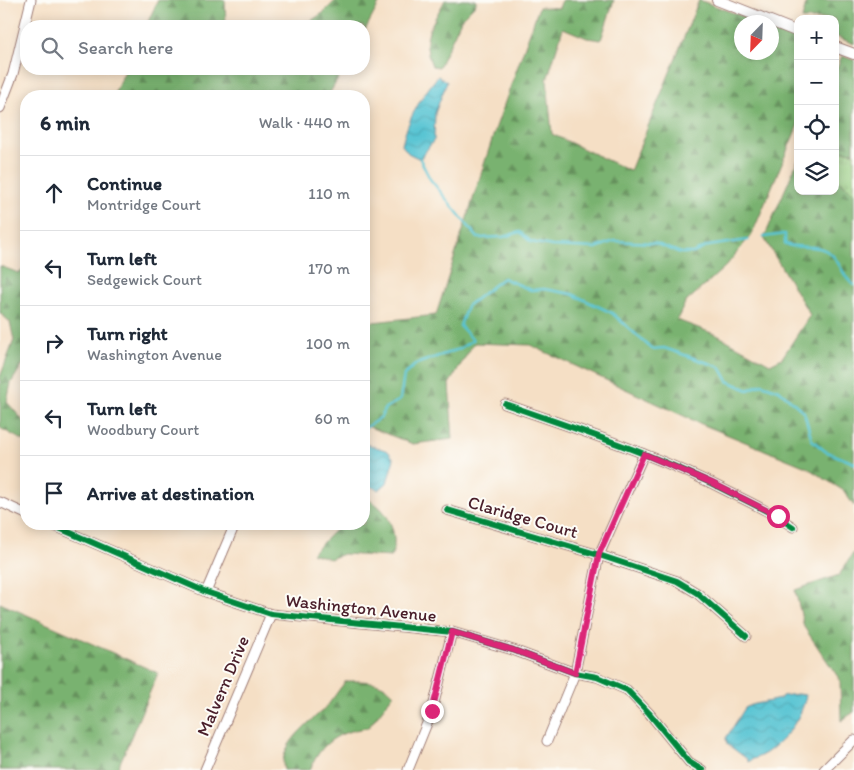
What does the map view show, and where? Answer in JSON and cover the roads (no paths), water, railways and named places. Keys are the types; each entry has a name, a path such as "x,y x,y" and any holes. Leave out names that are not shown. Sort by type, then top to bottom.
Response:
{"street":[{"path":"25,20 30,0"},
{"path":"716,0 794,30"},
{"path":"0,108 13,74 20,44"},
{"path":"839,48 854,54"},
{"path":"506,404 644,454 712,483 778,516 793,527"},
{"path":"547,741 575,673 599,554 644,454"},
{"path":"0,502 20,511"},
{"name":"Claridge Court","path":"446,510 599,554 677,581 697,593 746,636"},
{"name":"Washington Avenue","path":"64,530 206,592 270,614 452,632 513,650 575,673 597,676 627,690 649,713 689,762 702,770"},
{"path":"206,592 232,530"},
{"name":"Malvern Drive","path":"205,770 270,614"},
{"path":"408,770 432,711 452,632"},
{"path":"824,770 854,740"}],"water":[{"path":"438,76 447,82 435,113 434,140 420,159 408,153 402,145 416,108"},
{"path":"370,445 388,451 394,459 387,483 379,490 370,486"},
{"path":"806,695 797,720 780,742 766,753 748,762 747,759 727,744 726,738 745,708 780,699 782,696"}],"waterway":[{"path":"420,159 430,179 478,238 503,237 520,232 531,242 552,246 596,248 614,241 654,243 681,253 693,253 708,246 748,240"},
{"path":"764,237 785,234 785,244 790,246 814,247 826,250 834,257 847,279 854,285"},
{"path":"370,425 381,417 385,408 400,400 404,375 416,364 459,349 473,340 460,326 467,306 503,278 531,290 544,289 572,294 612,313 652,349 664,348 720,367 728,381 748,390 762,384 779,390 804,412 812,440 825,451 854,463"}]}
